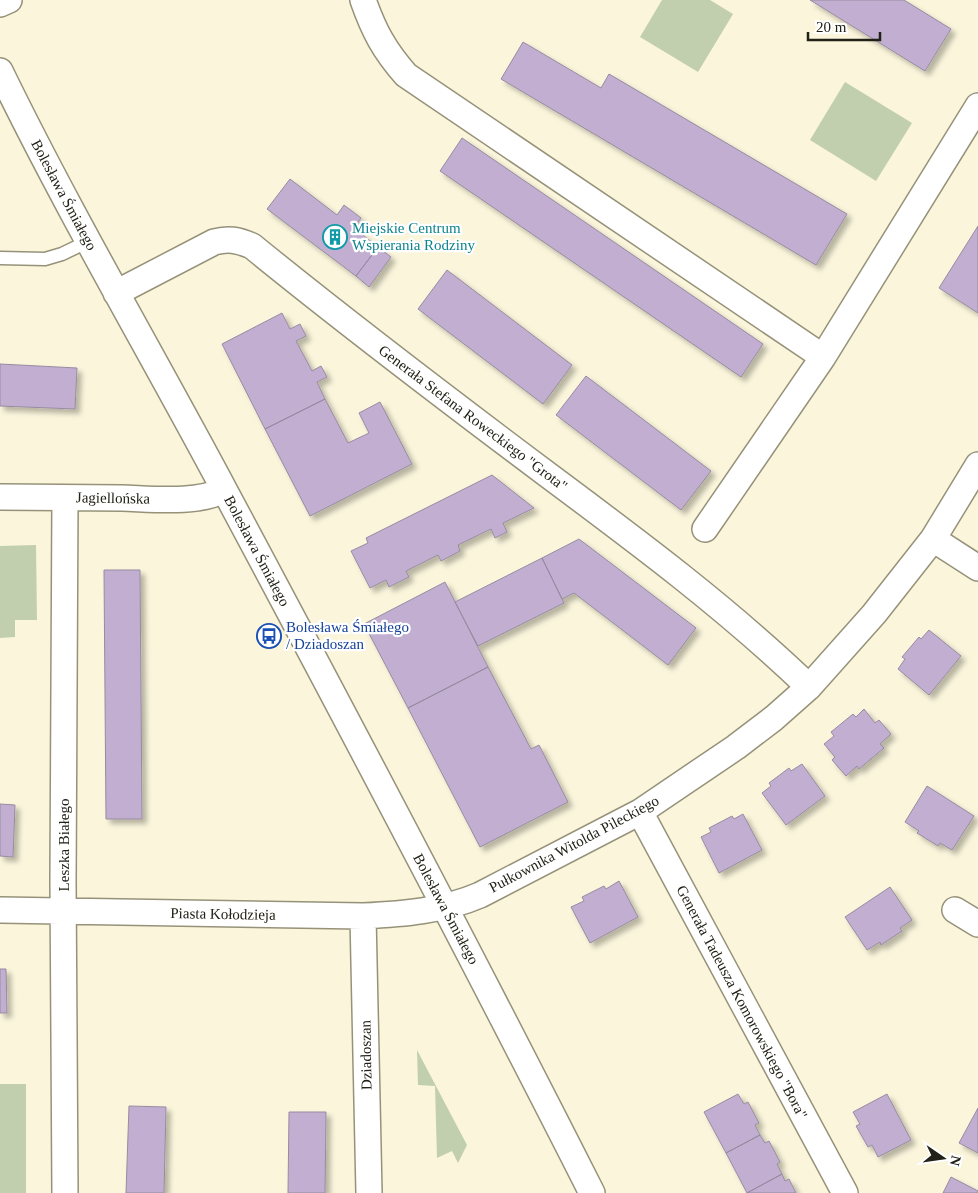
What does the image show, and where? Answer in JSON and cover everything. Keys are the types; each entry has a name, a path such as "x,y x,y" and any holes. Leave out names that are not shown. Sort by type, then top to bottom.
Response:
{"street":[{"path":"0,4 9,0"},
{"path":"363,0 374,29 389,56 406,75 823,357"},
{"name":"Bolesława Śmiałego","path":"0,71 30,133 224,490 445,906 592,1193"},
{"path":"705,530 823,357 978,106"},
{"name":"Generała Stefana Roweckiego \"Grota\"","path":"116,293 214,242 226,239 240,241 252,246 407,369 642,545 736,619 809,687"},
{"name":"Pułkownika Witolda Pileckiego","path":"445,906 488,891 640,812 736,747 774,718 809,687 874,614 933,539 978,465"},
{"name":"Jagiellońska","path":"0,497 184,498 215,494 224,490"},
{"name":"Leszka Białego","path":"65,498 65,1193"},
{"path":"933,539 978,568"},
{"name":"Generała Tadeusza Komorowskiego \"Bora\"","path":"640,812 845,1193"},
{"name":"Piasta Kołodzieja","path":"0,910 364,916 404,914 445,906"},
{"path":"955,910 978,924"},
{"name":"Dziadoszan","path":"364,916 369,1193"}],"lane":[{"path":"0,258 45,259 62,254 89,241"}],"green space":[{"path":"662,0 710,0 733,14 698,72 640,37"},
{"path":"845,82 912,123 876,181 810,140"},
{"path":"36,545 37,620 15,620 15,637 0,638 0,546"},
{"path":"417,1050 467,1145 458,1163 452,1151 437,1158 435,1086 418,1085"},
{"path":"0,1084 26,1084 26,1193 0,1193"}],"building":[{"path":"810,0 904,0 951,29 925,71"},
{"path":"523,42 601,88 609,74 847,214 816,265 501,79"},
{"path":"462,138 763,344 741,377 440,171"},
{"name":"Miejskie Centrum Wspierania Rodziny","path":"290,179 337,215 344,205 361,218 354,228 378,247 356,276 267,209"},
{"path":"978,226 978,313 939,288"},
{"path":"378,247 391,257 369,287 356,276"},
{"path":"447,270 572,365 543,404 418,309"},
{"path":"282,313 290,329 300,324 306,336 296,341 312,371 321,366 327,377 317,382 325,399 265,429 222,344"},
{"path":"0,364 77,368 75,409 0,406"},
{"path":"586,376 711,471 681,510 556,415"},
{"path":"325,399 348,443 369,433 359,413 380,402 412,464 310,516 265,429"},
{"path":"492,475 534,508 503,523 507,532 495,538 491,529 458,545 460,551 441,561 438,555 406,571 409,577 389,587 386,580 370,588 351,551 368,543 366,538"},
{"path":"579,539 696,628 668,665 574,593 562,599 542,558"},
{"path":"542,558 564,603 478,646 455,602"},
{"path":"104,570 140,570 142,819 106,819"},
{"path":"445,582 488,667 408,708 364,624"},
{"path":"929,630 961,656 929,695 898,669 905,659 902,657 919,637 921,639"},
{"path":"488,667 531,749 539,745 568,802 480,847 408,708"},
{"path":"864,709 875,723 879,720 891,734 880,744 884,748 859,769 857,766 846,776 832,760 835,757 824,744 834,736 831,732 853,714 856,717"},
{"path":"802,764 825,796 786,825 762,793 771,786 769,783 789,768 791,771"},
{"path":"927,786 974,816 952,850 940,843 938,846 917,833 919,831 905,822"},
{"path":"0,804 15,805 13,857 0,856"},
{"path":"743,814 762,850 719,873 701,837 711,832 709,828 732,816 734,819"},
{"path":"619,881 638,917 590,943 571,907 584,901 582,897 604,886 606,889"},
{"path":"890,887 912,920 900,928 902,931 881,945 880,942 867,950 845,917"},
{"path":"0,969 6,969 7,1013 0,1013"},
{"path":"738,1094 744,1104 748,1102 759,1123 755,1125 760,1135 726,1153 704,1112"},
{"path":"887,1094 911,1140 878,1157 872,1145 868,1147 856,1126 860,1124 853,1112"},
{"path":"129,1106 166,1107 164,1193 126,1193"},
{"path":"978,1108 978,1153 959,1143"},
{"path":"289,1112 326,1112 325,1193 288,1193"},
{"path":"760,1135 765,1143 769,1141 780,1162 777,1164 782,1174 747,1193 726,1153"},
{"path":"782,1174 785,1181 789,1179 796,1193 747,1193"},
{"path":"951,1177 978,1191 978,1193 943,1193"}],"place":[{"name":"Miejskie Centrum Wspierania Rodziny","path":"335,237"},
{"name":"Bolesława Śmiałego / Dziadoszan","path":"269,636"}]}
